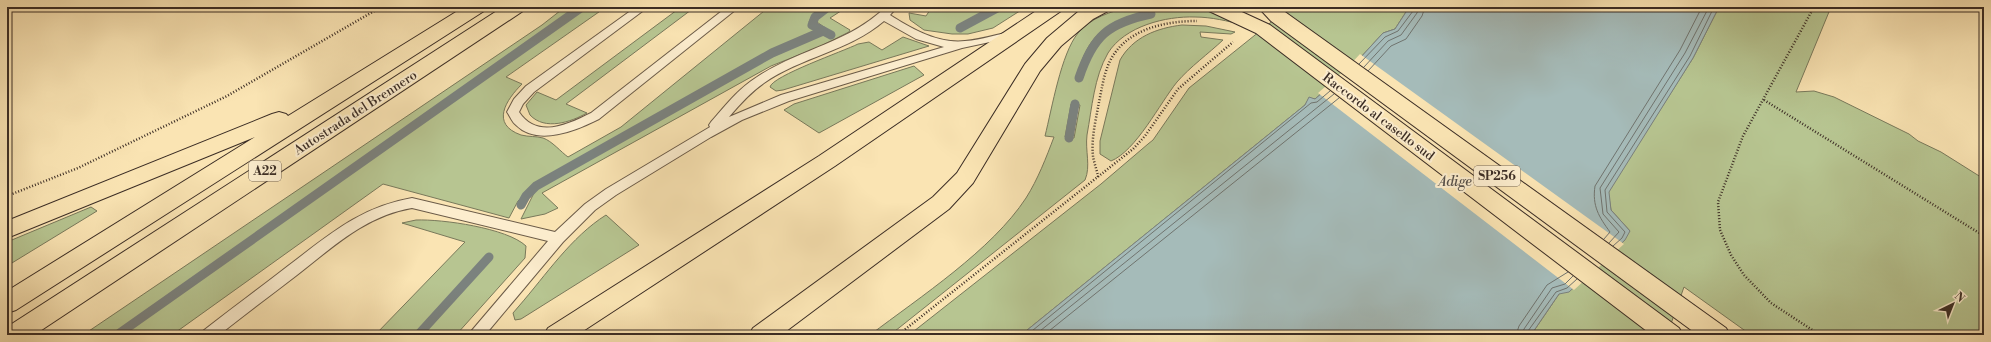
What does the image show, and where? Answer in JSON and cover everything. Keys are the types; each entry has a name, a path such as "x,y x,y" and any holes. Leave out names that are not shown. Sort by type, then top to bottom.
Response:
{"main road":[{"name":"Autostrada del Brennero","path":"7,303 476,7"},
{"name":"Autostrada del Brennero","path":"14,335 516,7"},
{"path":"557,335 827,161 1054,7"},
{"path":"762,335 941,203 965,178 1032,68 1060,37 1086,15 1101,7"},
{"name":"Raccordo al casello sud","path":"1216,7 1269,18 1717,335"},
{"name":"Raccordo al casello sud","path":"1269,18 1670,335"},
{"path":"7,230 335,96"}],"lane":[{"path":"644,7 530,89 518,102 513,112 517,120 542,132 556,132 595,116 734,7"},
{"path":"707,134 738,100 766,76 852,38 884,16 892,7"},
{"path":"884,16 904,30 925,40 961,45"},
{"path":"476,335 558,238 590,207 611,192 707,134 738,117 785,98 961,45 1015,33"},
{"path":"208,335 349,226 383,209 397,205 412,203 558,238"}],"path":[{"path":"7,196 78,168 227,96 381,7"},
{"path":"1814,7 1779,68 1764,100 1743,136 1718,202 1720,230 1731,255 1744,275 1770,303 1820,335"},
{"path":"1098,177 1092,152 1100,97 1110,60 1132,37 1150,27 1178,22 1204,22"},
{"path":"898,335 1133,149 1145,136 1178,89 1235,40"},
{"path":"1764,100 1984,236"}],"green space":[{"path":"565,7 580,7 113,335 83,335 542,25"},
{"path":"584,7 606,7 506,77 522,84 506,104 503,118 506,125 511,130 521,135 546,139 568,157 621,127 769,7 824,7 812,16 809,22 820,31 775,50 537,183 518,201 509,218 383,184 172,335 121,335"},
{"path":"681,7 695,7 566,104 587,113 566,122 550,124 536,120 530,115 526,105 537,92 556,100"},
{"path":"831,7 847,7 830,18 850,30 849,32 819,47 771,66 542,193 558,208 545,214 521,219 536,189 774,55 824,34 828,37 834,34 814,20"},
{"path":"932,7 1026,7 993,28 968,34 952,34 924,30 910,20 909,13 926,16"},
{"path":"1130,7 1193,7 1216,12 1243,25 1213,18 1172,18 1147,24 1135,29 1115,44 1103,62 1092,104 1087,135 1088,169 1085,180 890,335 870,335 954,272 994,236 1012,217 1026,198 1034,183 1045,161 1054,137 1045,136 1062,67 1072,42 1083,28 1095,19","holes":["1150,13 1152,15 1125,23 1106,34 1098,42 1092,52 1083,78 1077,77 1086,50 1101,32 1110,25 1121,20","1071,104 1080,105 1074,138 1065,137"]},
{"path":"1290,7 1411,7 1395,29 1383,33 1349,70 1315,99 1309,98 1305,105 1021,335 909,335 1101,184 1153,140 1189,88"},
{"path":"1719,7 1831,7 1796,92 1814,91 1834,97 1909,134 1918,141 1941,152 1984,179 1984,335 1751,335 1684,287 1667,335 1531,335 1559,294 1630,231 1611,210 1608,192 1693,58"},
{"path":"1182,25 1206,26 1235,32 1231,34 1200,32 1201,37 1223,40 1182,76 1138,137 1120,156 1111,161 1100,154 1100,141 1120,60 1132,45 1146,35 1164,28"},
{"path":"903,37 929,46 783,90 776,91 770,87 774,82 795,70 858,44 869,42 882,50"},
{"path":"914,66 924,75 819,133 784,110 794,104"},
{"path":"91,207 97,211 7,266 7,242"},
{"path":"606,215 639,245 521,319 515,320 513,313 570,245 593,224"},
{"path":"416,220 457,223 504,234 526,246 525,258 456,335 422,335 491,258 486,256 415,335 375,335 465,242 402,223"}],"water":[{"name":"Adige","path":"1411,7 1719,7 1693,58 1609,192 1611,210 1630,231 1625,240 1569,292 1559,294 1531,335 1021,335 1305,105 1309,97 1315,99 1349,70 1383,33 1395,29"}],"pier":[{"path":"1360,54 1624,244 1574,290 1318,93 1347,68"}],"waterway":[{"path":"117,335 582,7"},
{"path":"828,7 815,17 812,25 831,35"},
{"path":"960,28 999,7"},
{"path":"1079,78 1090,52 1104,34 1113,27 1124,22 1151,14"},
{"path":"521,205 526,196 536,186 772,53 823,31"},
{"path":"1069,138 1075,104"},
{"path":"418,335 489,257"}]}
